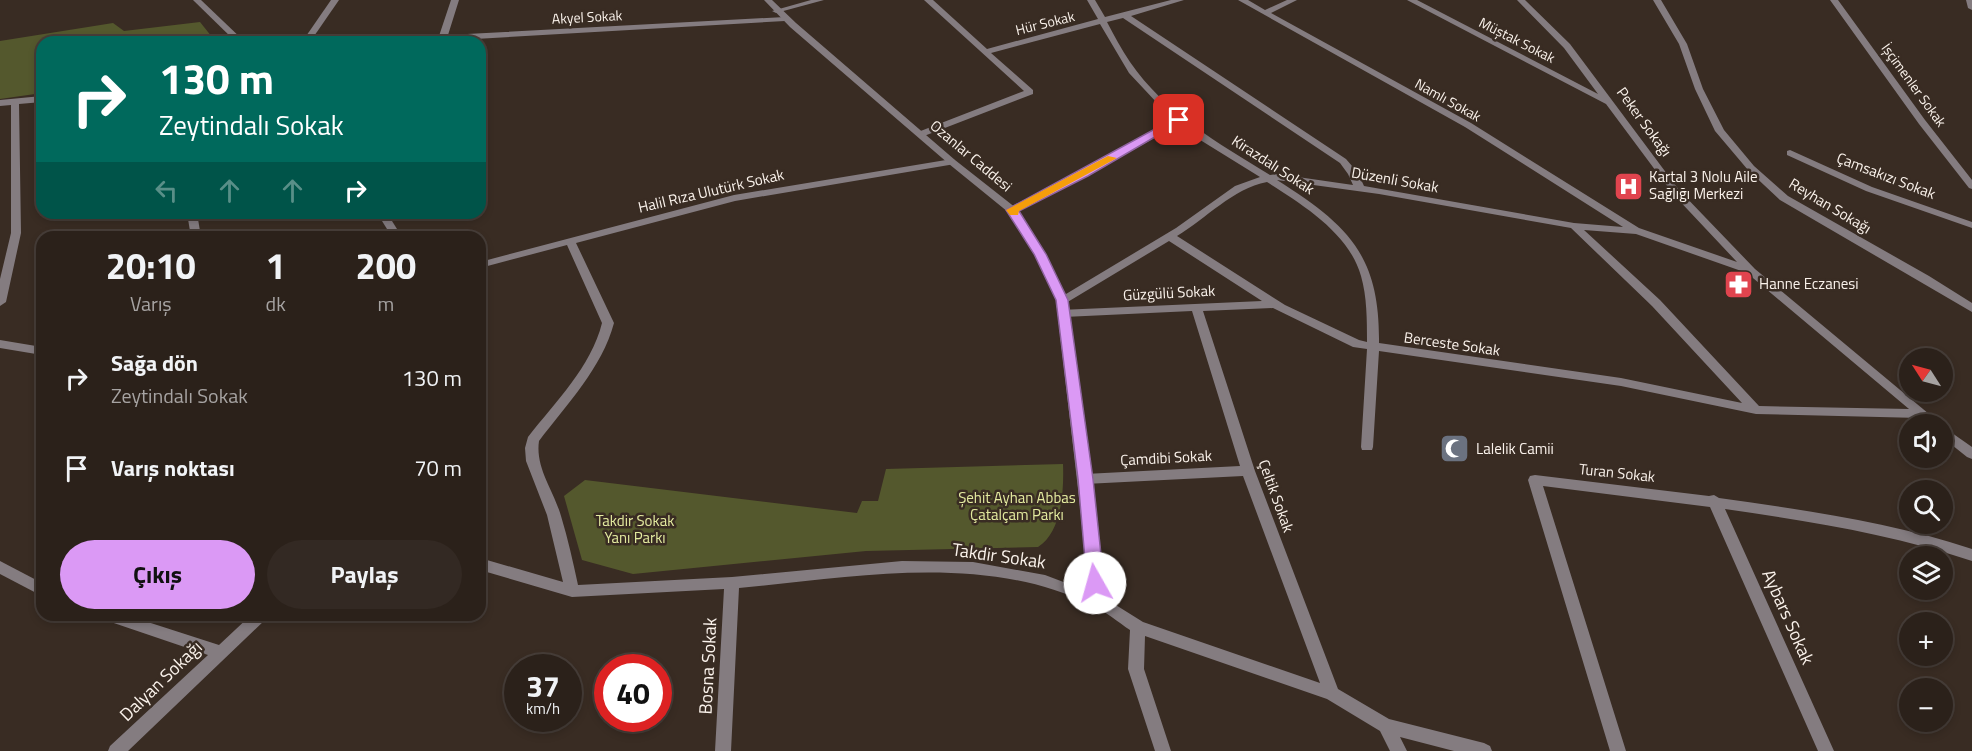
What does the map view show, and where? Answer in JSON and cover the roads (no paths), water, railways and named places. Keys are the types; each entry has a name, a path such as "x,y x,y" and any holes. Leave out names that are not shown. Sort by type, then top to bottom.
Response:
{"street":[{"path":"196,0 235,36"},
{"path":"310,36 335,0"},
{"path":"444,36 455,0"},
{"name":"Ozanlar Caddesi","path":"768,0 781,15 952,162 1012,210 1040,254 1062,300 1098,601"},
{"name":"Akyel Sokak","path":"472,36 781,15 820,0"},
{"path":"921,134 1030,92 928,0"},
{"name":"Kirazdalı Sokak","path":"1091,0 1127,64 1179,120 1322,216 1357,252 1366,274 1374,324 1366,447"},
{"name":"Hür Sokak","path":"984,52 1105,22 1180,0"},
{"name":"Namlı Sokak","path":"1242,0 1468,125 1637,231"},
{"path":"1267,12 1293,0"},
{"name":"Müştak Sokak","path":"1411,0 1610,104"},
{"name":"Peker Sokağı","path":"1521,0 1567,46 1676,192 1751,271 1921,414"},
{"name":"Reyhan Sokağı","path":"1658,0 1683,44 1699,89 1720,131 1751,168 1784,198 1925,278 1972,308"},
{"name":"İşçimenler Sokak","path":"1834,0 1922,122 1972,186"},
{"path":"1970,0 1972,8"},
{"path":"1126,16 1343,161 1353,173 1360,189"},
{"path":"0,103 36,100"},
{"path":"0,302 16,233 15,102"},
{"path":"1012,210 1084,174 1179,120"},
{"name":"Çamsakızı Sokak","path":"1790,153 1869,189 1972,225"},
{"name":"Halil Rıza Ulutürk Sokak","path":"486,263 734,198 952,162"},
{"name":"Düzenli Sokak","path":"1062,300 1169,236 1238,188 1277,177 1574,226 1637,231 1751,271"},
{"path":"1574,226 1656,303 1756,410"},
{"name":"Berceste Sokak","path":"1169,236 1274,304 1331,334 1371,347 1621,382 1756,410 1921,414"},
{"path":"570,241 608,323 596,354 533,440 530,451 535,471 546,491 572,591"},
{"name":"Güzgülü Sokak","path":"1064,313 1274,304"},
{"name":"Çeltik Sokak","path":"1196,307 1248,471 1332,694"},
{"path":"0,344 36,350"},
{"path":"1953,439 1972,454"},
{"name":"Çamdibi Sokak","path":"1085,479 1248,471"},
{"name":"Turan Sokak","path":"1618,751 1535,480 1714,500 1894,532 1936,542 1972,555"},
{"name":"Aybars Sokak","path":"1714,500 1826,751"},
{"name":"Takdir Sokak","path":"486,566 572,591 732,583 902,567 973,568 1040,579 1098,601 1138,627 1332,694 1386,726 1484,751"},
{"path":"0,567 36,588"},
{"name":"Bosna Sokak","path":"723,751 732,583"},
{"path":"125,621 220,652"},
{"name":"Dalyan Sokağı","path":"116,751 254,621"},
{"path":"1138,627 1136,669 1163,751"},
{"path":"1386,726 1399,751"}],"place":[{"name":"Kartal 3 Nolu Aile Sağlığı Merkezi","path":"1628,186"},
{"name":"Hanne Eczanesi","path":"1738,284"},
{"name":"Lalelik Camii","path":"1455,449"}],"park label":[{"name":"Şehit Ayhan Abbas Çatalçam Parkı","path":"1017,506"},
{"name":"Takdir Sokak Yanı Parkı","path":"635,530"}]}
